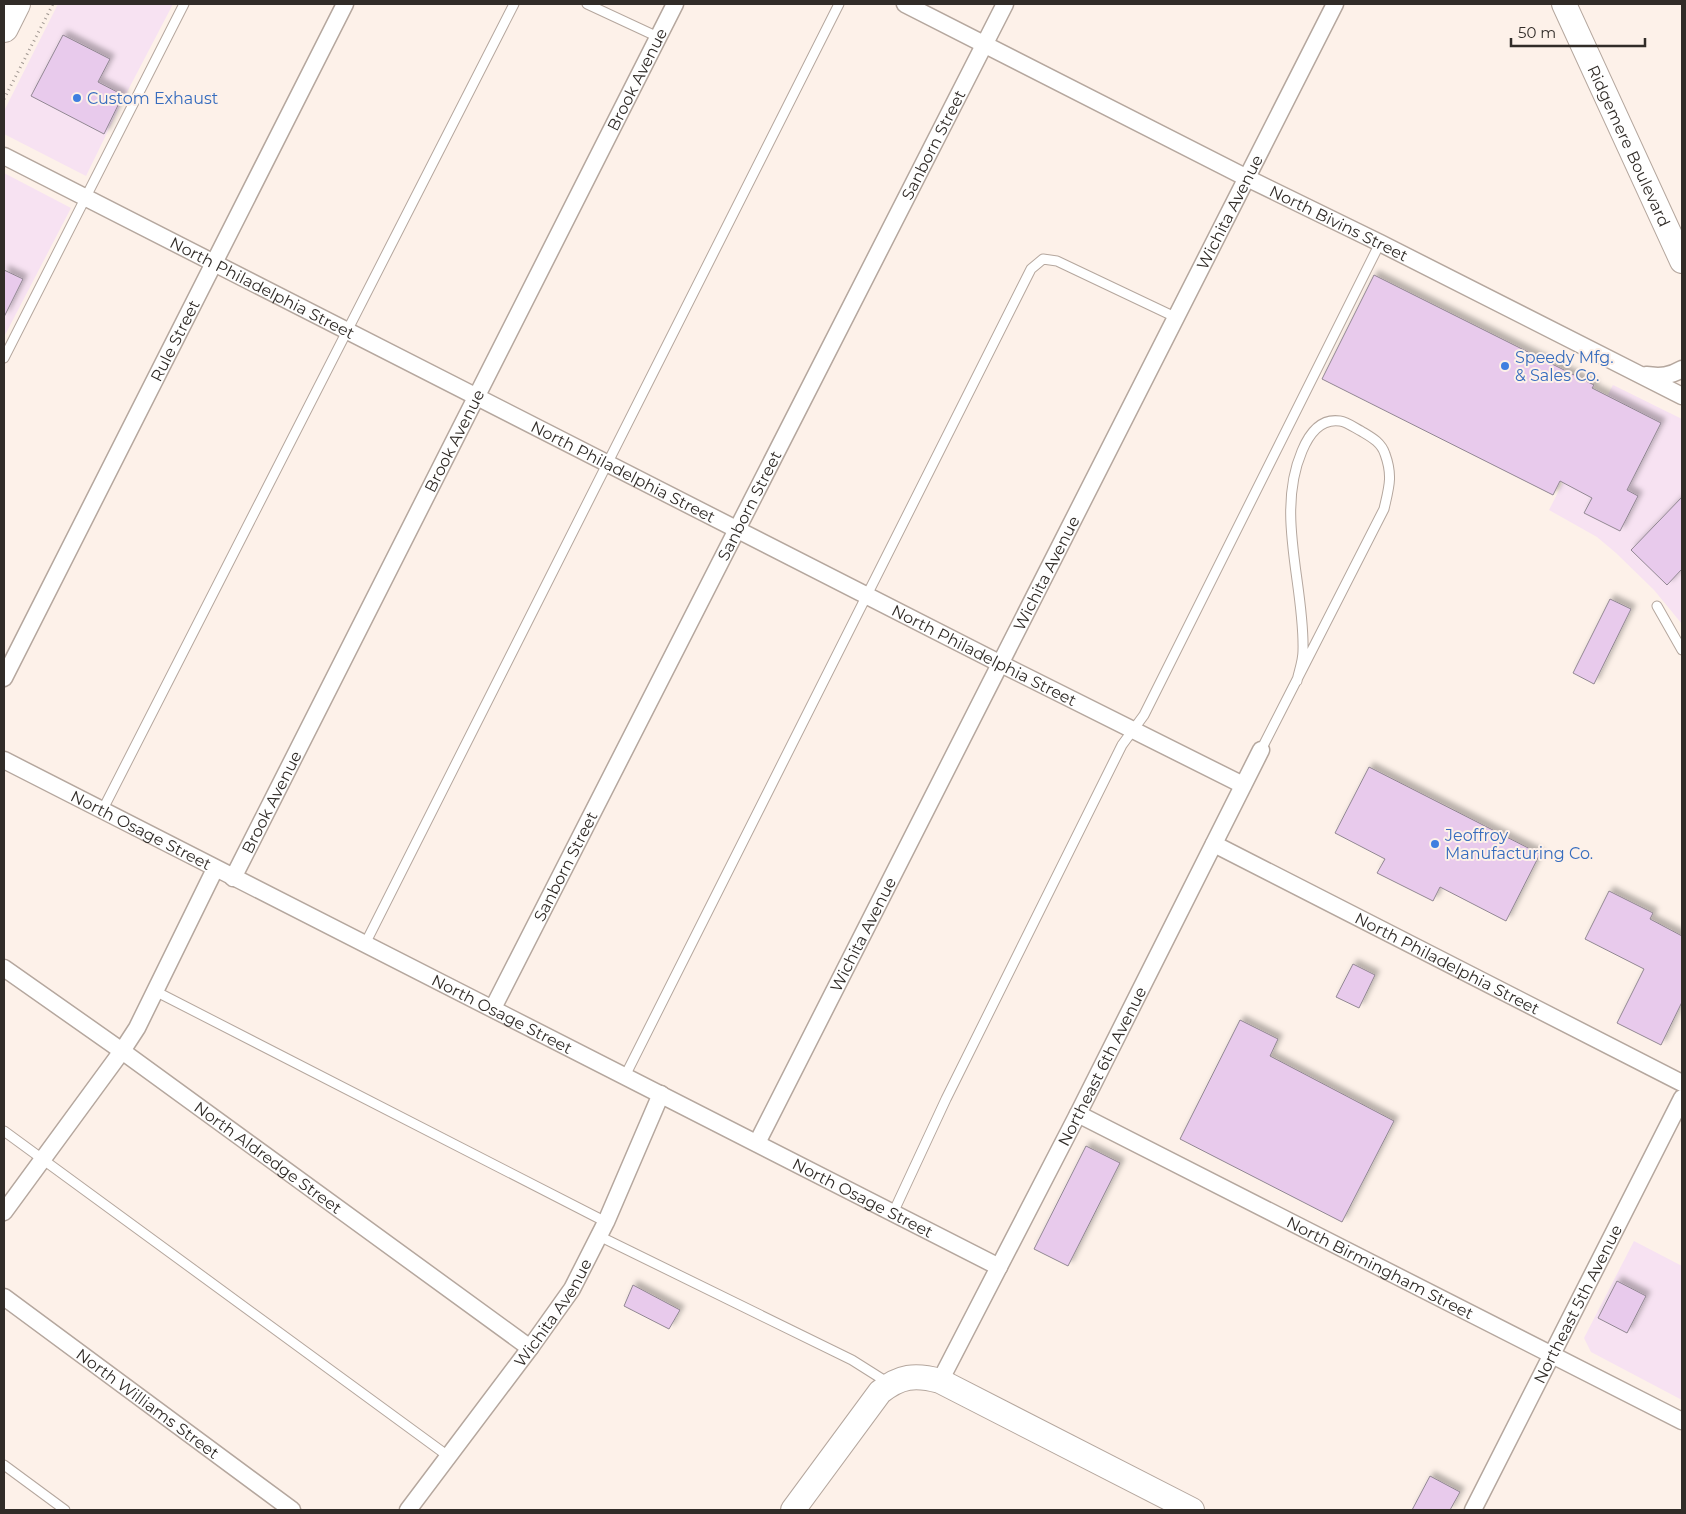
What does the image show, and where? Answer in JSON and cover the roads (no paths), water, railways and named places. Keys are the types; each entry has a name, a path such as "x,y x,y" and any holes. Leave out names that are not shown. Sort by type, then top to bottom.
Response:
{"highway":[{"path":"4,28 16,4"}],"street":[{"name":"Rule Street","path":"4,678 345,4"},
{"name":"Brook Avenue","path":"232,878 675,4"},
{"name":"North Bivins Street","path":"905,4 1682,396"},
{"name":"Sanborn Street","path":"493,1008 1005,4"},
{"name":"Wichita Avenue","path":"757,1143 1334,4"},
{"name":"Ridgemere Boulevard","path":"1564,4 1682,261"},
{"name":"North Philadelphia Street","path":"4,156 867,594 999,663 1244,785"},
{"name":"North Bivins Street","path":"1640,374 1662,377 1682,369"},
{"name":"Northeast 6th Avenue","path":"940,1381 1078,1114 1261,750"},
{"name":"North Osage Street","path":"4,760 232,878 493,1008 999,1267"},
{"name":"North Philadelphia Street","path":"1214,844 1682,1084"},
{"path":"4,1212 137,1028 215,869"},
{"name":"North Aldredge Street","path":"4,968 122,1051 530,1348"},
{"name":"Wichita Avenue","path":"408,1510 572,1289 603,1229 661,1094"},
{"name":"Northeast 5th Avenue","path":"1473,1510 1682,1098"},
{"name":"North Birmingham Street","path":"1078,1114 1682,1421"},
{"name":"North Williams Street","path":"4,1297 292,1510"},
{"path":"793,1510 871,1403 890,1384 911,1377 924,1377 940,1381 1192,1510"}],"lane":[{"path":"4,358 184,4"},
{"path":"102,811 514,4"},
{"path":"587,4 658,37"},
{"path":"365,944 839,4"},
{"path":"893,1212 954,1081 1122,745 1144,715 1380,243"},
{"path":"625,1076 1031,269 1043,260 1056,261 1175,317"},
{"path":"1261,750 1384,510 1391,479 1385,452 1374,438 1342,421 1326,421 1313,431 1302,452 1294,478 1290,524 1302,620 1303,653 1296,681"},
{"path":"1657,606 1682,650"},
{"path":"155,991 852,1360 890,1384"},
{"path":"4,1131 448,1456"},
{"path":"4,1465 65,1510"}],"place":[{"name":"Custom Exhaust","path":"77,98"},
{"name":"Speedy Mfg. & Sales Co.","path":"1505,366"},
{"name":"Jeoffroy Manufacturing Co.","path":"1435,844"}]}
